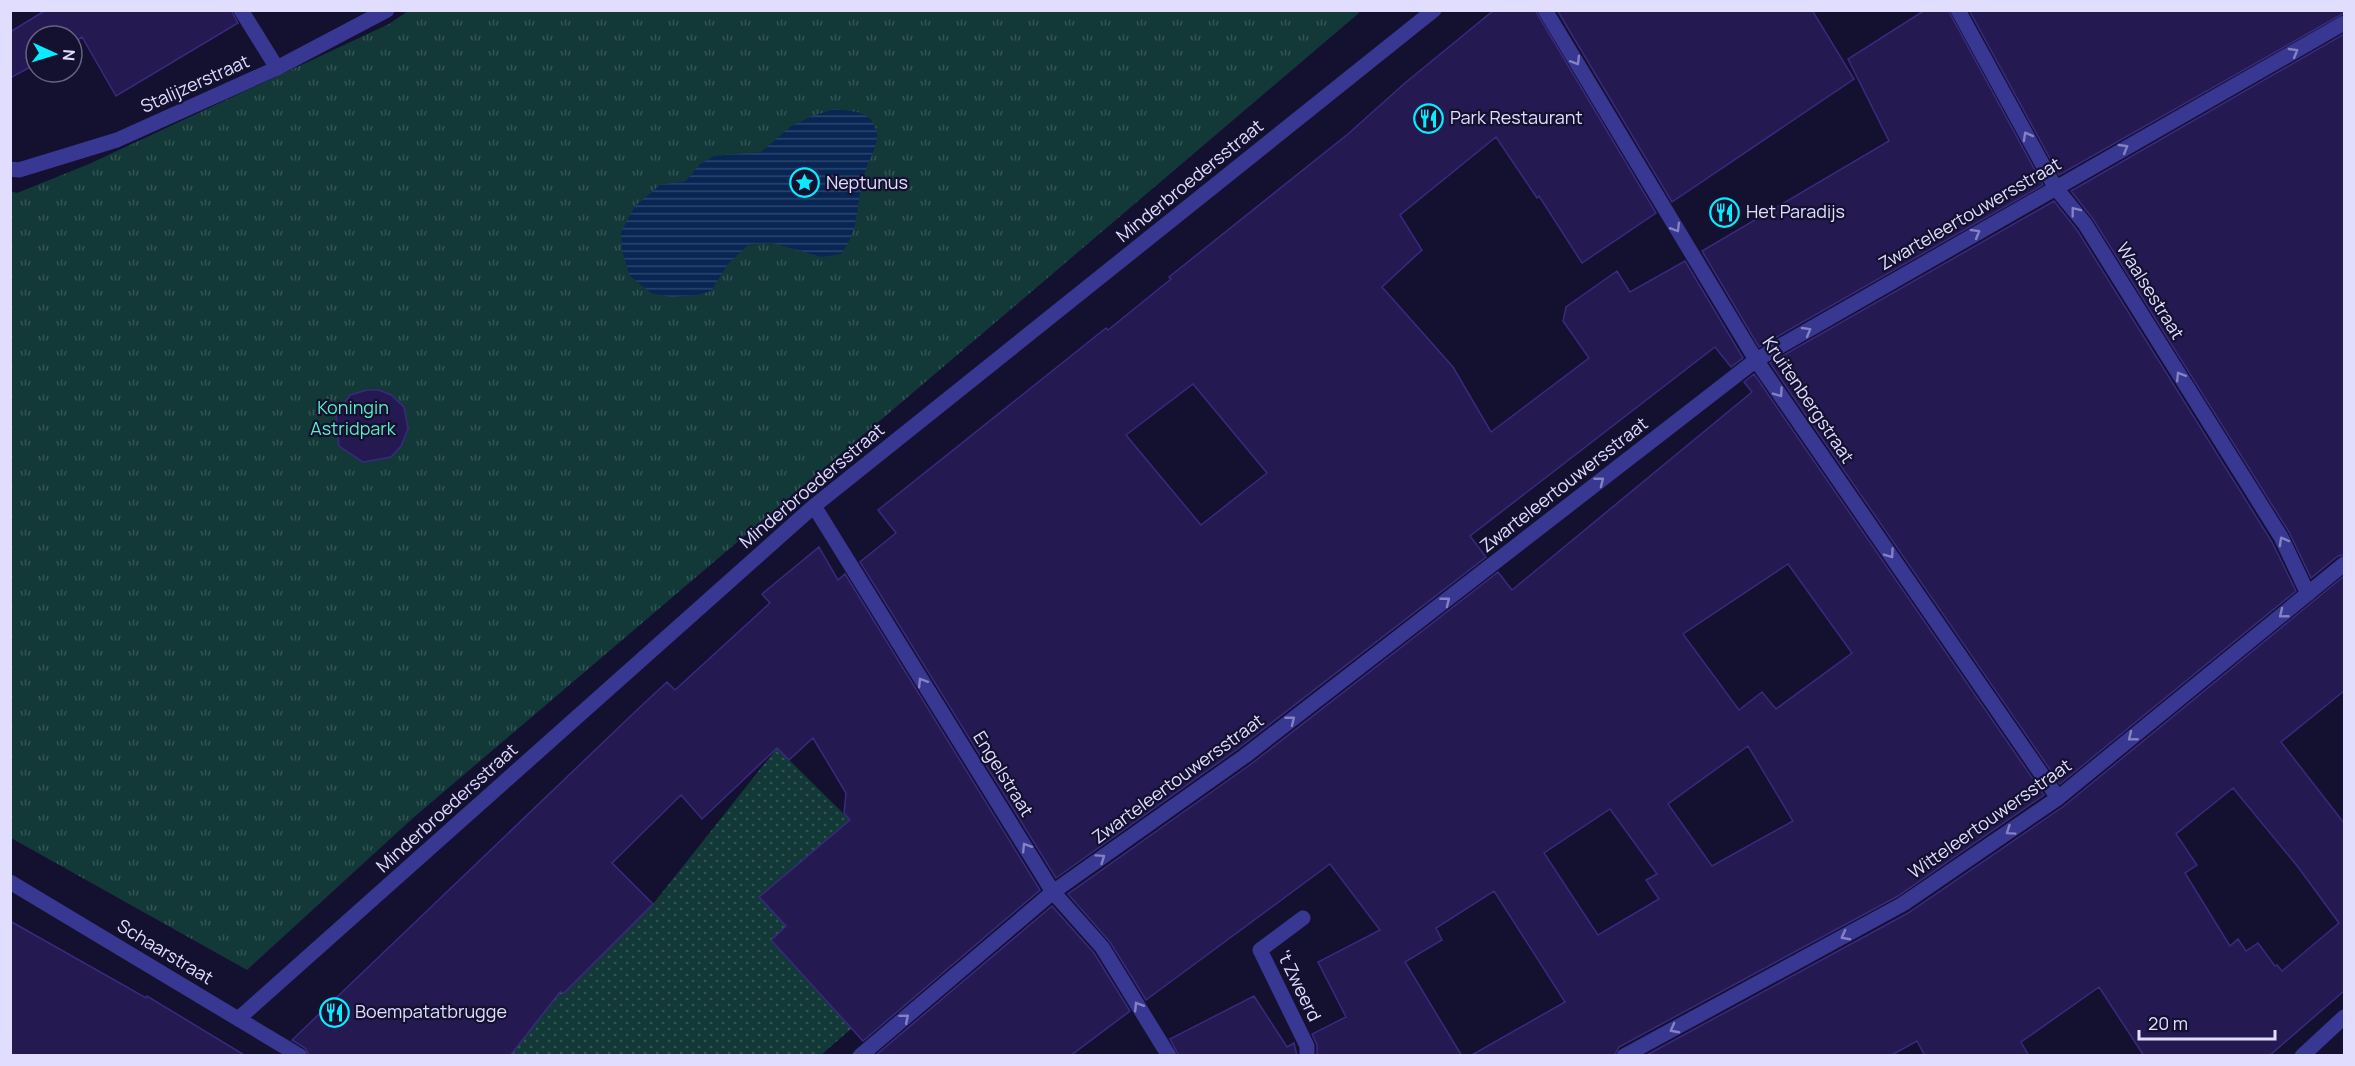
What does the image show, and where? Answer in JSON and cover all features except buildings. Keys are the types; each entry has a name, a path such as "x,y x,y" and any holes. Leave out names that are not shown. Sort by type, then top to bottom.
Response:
{"street":[{"path":"241,10 277,68"},
{"name":"Stalijzerstraat","path":"10,169 19,170 117,140 277,68 387,10"},
{"name":"Minderbroedersstraat","path":"238,1019 814,506 1434,10"},
{"name":"Kruitenbergstraat","path":"1545,10 1756,360 2058,798"},
{"name":"Waalsestraat","path":"1959,10 2055,187 2085,224 2281,537 2308,594"},
{"name":"Zwarteleertouwersstraat","path":"860,1056 1053,892 1245,756 1756,360 2344,23"},
{"name":"Engelstraat","path":"814,506 1053,892 1102,947 1169,1056"},
{"name":"Witteleertouwersstraat","path":"1624,1056 1904,904 2058,798 2344,564"},
{"name":"Schaarstraat","path":"10,882 300,1056"},
{"name":"'t Zweerd","path":"1303,918 1260,950 1307,1046 1307,1056"},
{"path":"2302,1056 2344,1017"}],"green space":[{"name":"Koningin Astridpark","path":"1357,10 1359,13 413,818 247,970 11,838 10,191 17,193 89,164 389,24 408,11"},
{"path":"777,748 850,820 759,897 786,926 771,941 852,1028 821,1055 487,1056 544,983 564,993 653,904"}],"water":[{"path":"835,109 858,112 867,116 874,125 877,136 861,185 855,226 841,254 822,257 772,243 749,244 728,264 711,291 697,295 671,297 651,293 630,276 622,251 621,232 635,206 660,185 686,181 700,164 714,156 761,152 790,127 812,116"}],"place":[{"name":"Park Restaurant","path":"1429,118"},
{"name":"Neptunus","path":"805,183"},
{"name":"Het Paradijs","path":"1725,212"},
{"name":"Boempatatbrugge","path":"334,1012"}]}
